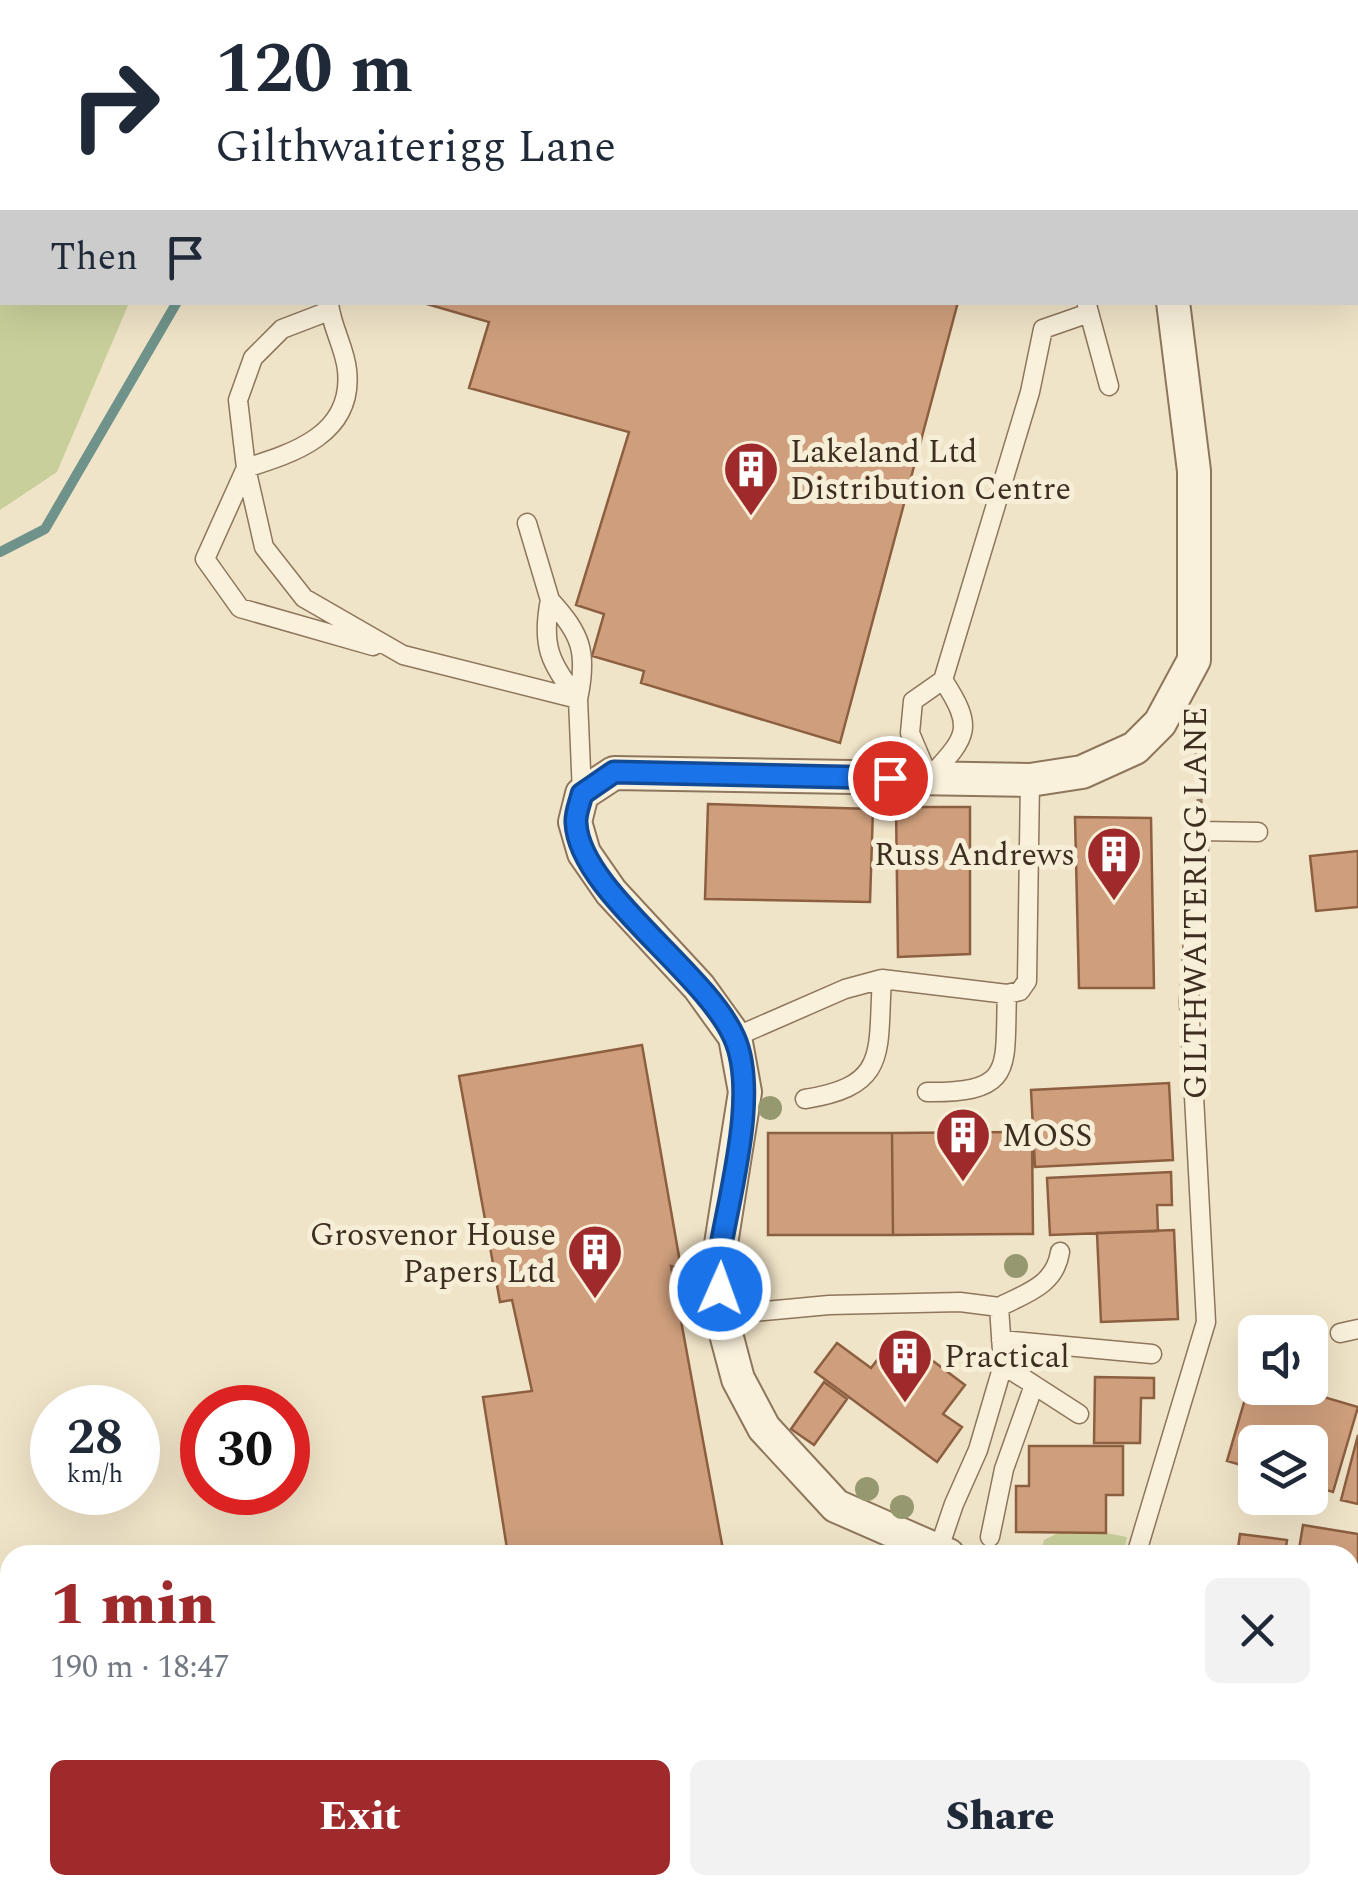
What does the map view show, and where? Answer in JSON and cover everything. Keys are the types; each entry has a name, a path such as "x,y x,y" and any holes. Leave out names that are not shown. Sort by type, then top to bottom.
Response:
{"street":[{"name":"GILTHWAITERIGG LANE","path":"582,794 614,772 1030,780 1082,772 1135,748 1160,723 1194,660 1194,471 1173,305"},
{"path":"582,794 575,822 584,853 611,892 699,987 734,1037 745,1092 718,1263 721,1315 738,1379 764,1428 802,1472 845,1511 924,1545"}],"lane":[{"path":"402,655 304,598 264,547 246,468 238,400 253,358 282,329 329,307 348,371 342,410 318,438 292,453 246,468 205,559 240,608 402,655 578,698"},
{"path":"943,680 961,708 960,744 929,778 910,733 913,701 943,680 1030,392 1042,329 1088,308 1109,386"},
{"path":"527,523 550,600 574,627 585,669 578,698 582,794"},
{"path":"550,600 544,628 553,669 578,698"},
{"path":"734,1037 846,988 882,978 1007,994 1020,991 1027,980 1030,780"},
{"path":"1200,831 1258,832"},
{"name":"GILTHWAITERIGG LANE","path":"1139,1545 1206,1322 1189,1002 1200,831"},
{"path":"804,1099 836,1094 860,1083 877,1060 882,978"},
{"path":"927,1092 958,1092 996,1080 1004,1065 1007,994"},
{"path":"721,1315 829,1305 960,1302 999,1307 1043,1284 1058,1269 1060,1252"},
{"path":"945,1545 954,1504 978,1450 1003,1365 999,1307"},
{"path":"1001,1340 1152,1354"},
{"path":"1003,1365 1078,1414"},
{"path":"990,1537 1004,1468 1034,1385"}],"path":[{"name":"GILTHWAITERIGG LANE","path":"1196,717 1200,831"}],"green space":[{"path":"0,305 128,305 57,472 0,510"},
{"path":"1060,1532 1127,1537 1125,1545 1043,1545 1044,1540"}],"building":[{"name":"Lakeland Ltd Distribution Centre","path":"430,305 957,305 840,743 641,683 644,671 592,656 604,614 576,605 629,432 469,388 489,322"},
{"path":"708,804 873,809 870,902 705,899"},
{"path":"896,807 970,807 970,954 898,957"},
{"name":"Russ Andrews","path":"1075,817 1151,818 1154,988 1079,988"},
{"path":"1358,851 1358,907 1316,911 1310,856"},
{"name":"Grosvenor House Papers Ltd","path":"642,1045 681,1268 671,1266 722,1545 506,1545 483,1397 532,1391 512,1300 500,1302 459,1076"},
{"path":"1169,1083 1173,1160 1035,1167 1031,1090"},
{"name":"MOSS","path":"1032,1132 1033,1234 893,1235 892,1133"},
{"path":"768,1133 892,1133 893,1235 768,1235"},
{"path":"1171,1172 1172,1205 1157,1205 1158,1231 1050,1235 1047,1178"},
{"path":"1174,1230 1178,1319 1101,1322 1097,1233"},
{"name":"Practical","path":"897,1334 965,1385 943,1414 962,1427 937,1462 815,1372 837,1343 871,1368"},
{"path":"1095,1377 1154,1378 1154,1398 1141,1398 1140,1443 1094,1443"},
{"path":"824,1382 847,1399 814,1445 791,1429"},
{"path":"1328,1398 1358,1407 1333,1492 1328,1490 1328,1425 1238,1425 1238,1464 1227,1461 1243,1405 1328,1405"},
{"path":"1358,1435 1358,1504 1341,1500"},
{"path":"1029,1446 1123,1446 1123,1495 1106,1495 1106,1533 1016,1532 1016,1486 1029,1486"},
{"path":"1303,1525 1358,1534 1358,1545 1300,1545"},
{"path":"1240,1534 1287,1540 1286,1545 1238,1545"}],"waterway":[{"path":"0,552 45,529 175,305"}],"place":[{"name":"Lakeland Ltd Distribution Centre","path":"751,518"},
{"name":"Russ Andrews","path":"1114,903"},
{"name":"MOSS","path":"963,1184"},
{"name":"Grosvenor House Papers Ltd","path":"595,1301"},
{"name":"Practical","path":"905,1405"}],"route":[{"path":"720,1289 718,1263 745,1092 734,1037 699,987 611,892 584,853 575,822 582,794 614,772 890,778"}]}
